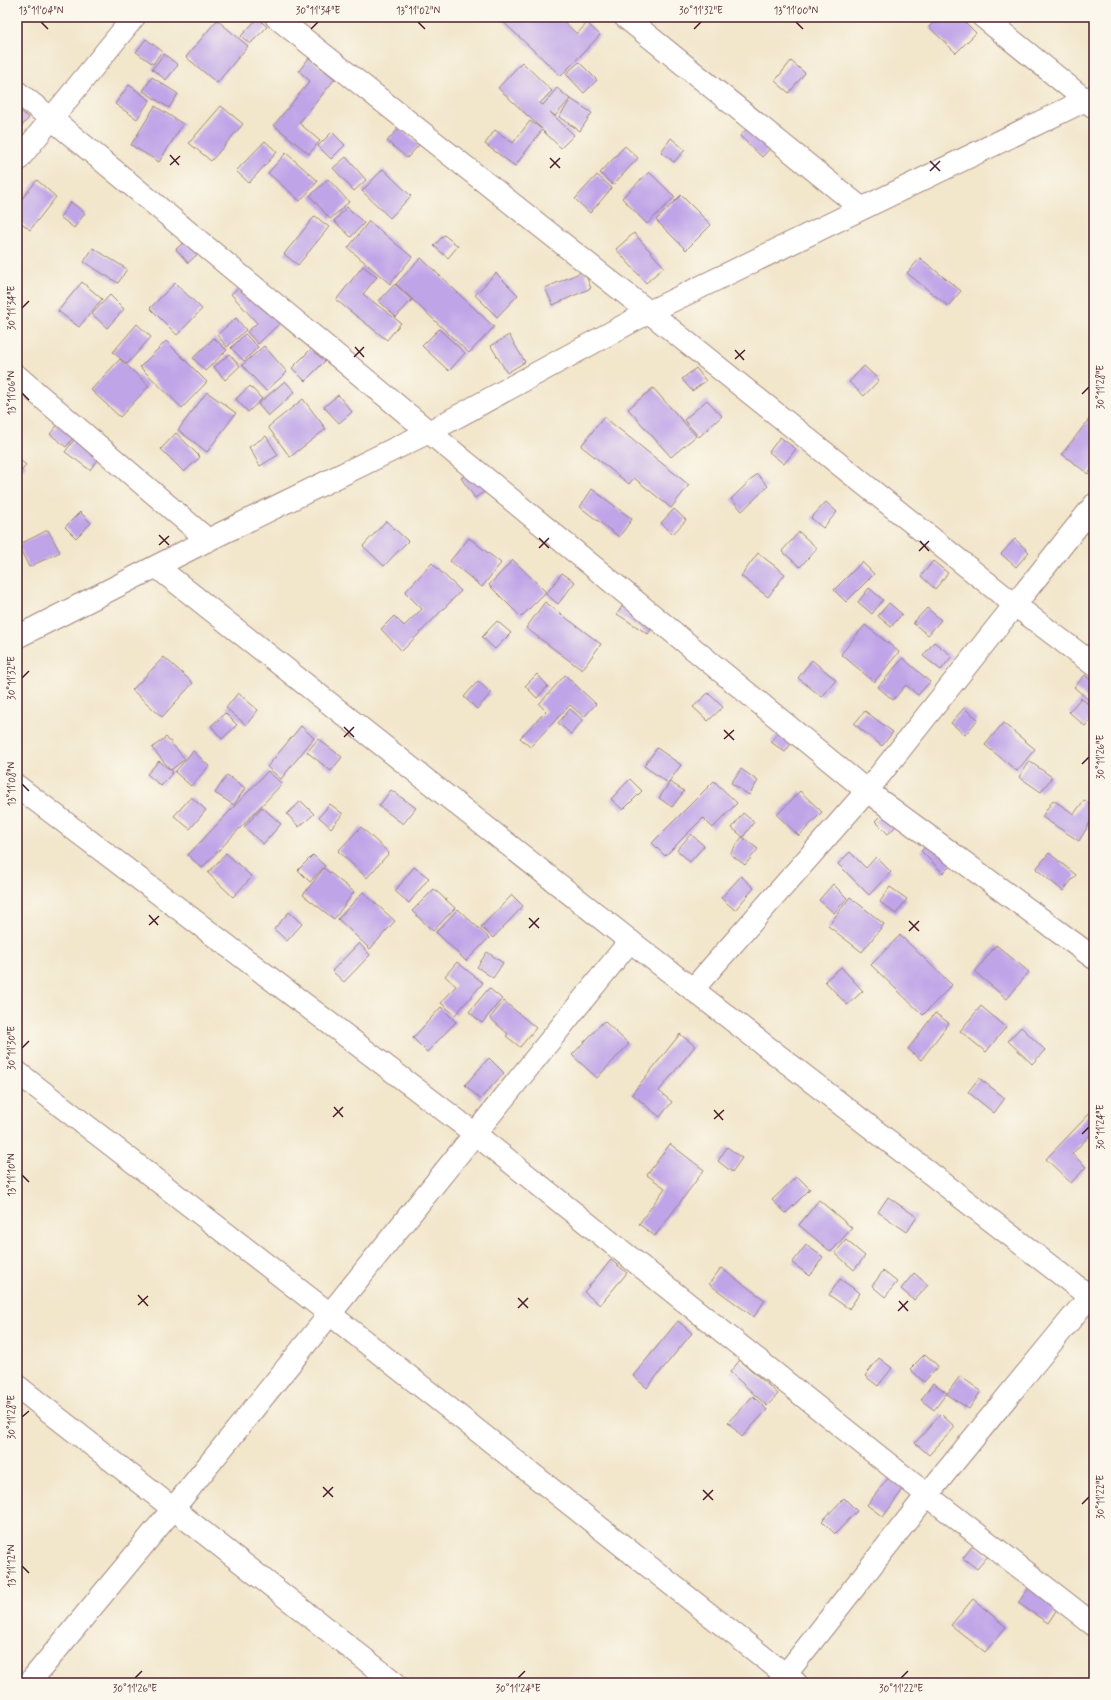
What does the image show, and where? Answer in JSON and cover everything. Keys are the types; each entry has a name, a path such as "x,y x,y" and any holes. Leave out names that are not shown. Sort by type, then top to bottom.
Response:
{"street":[{"path":"17,161 134,17"},
{"path":"276,17 649,312 1014,605 1094,666"},
{"path":"625,17 861,208"},
{"path":"17,637 208,540 429,432 649,312 861,208 1091,101 983,17"},
{"path":"17,92 52,119 429,432 867,791 1094,958"},
{"path":"17,376 208,540"},
{"path":"692,989 867,791 1094,505"},
{"path":"17,1072 330,1314 787,1680 927,1495 1092,1296 630,941 157,567"},
{"path":"17,786 474,1133 927,1495 1094,1625"},
{"path":"28,1683 173,1509 630,941"},
{"path":"17,1386 395,1683"}],"building":[{"path":"522,17 528,23 534,17 559,17 577,34 587,23 600,35 561,76 499,18"},
{"path":"939,17 960,17 976,33 956,53 929,27"},
{"path":"258,18 267,27 250,44 241,36"},
{"path":"217,20 248,46 217,83 186,57"},
{"path":"146,39 162,51 153,64 136,52"},
{"path":"164,54 178,65 166,80 152,69"},
{"path":"309,58 335,79 299,123 320,141 309,154 274,125 310,81 299,71"},
{"path":"791,61 805,73 789,93 775,81"},
{"path":"522,62 552,91 540,103 543,105 557,88 570,99 555,116 550,112 574,135 561,148 542,130 515,166 485,144 495,130 513,143 530,121 542,129 498,88"},
{"path":"579,62 597,80 584,93 566,74"},
{"path":"152,77 178,94 169,108 143,91"},
{"path":"129,85 150,100 137,119 115,104"},
{"path":"571,99 592,113 580,131 559,117"},
{"path":"155,106 183,124 159,162 131,145"},
{"path":"221,106 243,124 211,161 189,143"},
{"path":"17,108 29,118 17,131"},
{"path":"754,121 776,142 762,157 740,136"},
{"path":"399,128 419,145 407,158 387,141"},
{"path":"332,132 345,145 331,159 318,146"},
{"path":"671,138 685,150 674,162 661,152"},
{"path":"265,141 277,152 249,183 236,171"},
{"path":"625,146 638,158 613,185 600,173"},
{"path":"286,153 318,181 300,201 268,173"},
{"path":"346,157 366,180 354,191 333,168"},
{"path":"383,169 411,196 390,218 362,191"},
{"path":"649,172 675,197 647,224 622,198"},
{"path":"597,175 612,188 590,213 575,199"},
{"path":"328,179 349,202 330,219 310,196"},
{"path":"37,180 56,197 30,230 17,219 17,205"},
{"path":"681,195 711,225 686,250 656,220"},
{"path":"71,202 85,213 74,228 60,217"},
{"path":"347,207 364,223 351,237 334,221"},
{"path":"315,216 329,227 298,265 284,254"},
{"path":"369,221 412,257 390,284 348,248"},
{"path":"634,233 664,267 646,283 616,249"},
{"path":"444,235 458,246 448,258 434,246"},
{"path":"189,238 201,251 188,263 176,249"},
{"path":"93,248 127,269 118,283 84,262"},
{"path":"421,258 494,327 469,353 396,284"},
{"path":"920,258 961,291 948,306 907,273"},
{"path":"363,266 377,277 363,294 401,323 387,340 336,300"},
{"path":"584,271 591,288 553,305 545,288"},
{"path":"496,273 518,295 497,317 475,295"},
{"path":"246,281 283,320 258,344 247,332 257,323 231,294"},
{"path":"82,282 102,299 79,327 58,311"},
{"path":"175,283 202,309 177,335 150,308"},
{"path":"395,284 412,300 396,317 379,301"},
{"path":"110,295 124,309 107,328 92,314"},
{"path":"236,318 246,330 227,347 217,335"},
{"path":"137,324 151,337 127,364 113,352"},
{"path":"439,329 465,353 449,371 422,346"},
{"path":"245,334 258,347 244,361 231,348"},
{"path":"509,335 525,362 507,373 491,346"},
{"path":"214,338 227,350 205,371 193,358"},
{"path":"166,341 207,382 182,408 140,367"},
{"path":"319,341 332,354 305,381 292,368"},
{"path":"264,346 287,372 266,391 242,365"},
{"path":"229,354 240,366 225,380 214,367"},
{"path":"120,359 149,386 120,417 91,390"},
{"path":"864,366 879,380 864,396 849,382"},
{"path":"696,368 706,381 692,391 682,379"},
{"path":"285,381 295,392 268,416 258,404"},
{"path":"250,386 262,399 248,412 236,399"},
{"path":"653,388 696,436 671,457 628,409"},
{"path":"207,392 236,413 207,452 178,430"},
{"path":"338,395 352,412 339,423 324,407"},
{"path":"303,399 326,429 290,457 268,427"},
{"path":"707,400 722,416 699,437 684,420"},
{"path":"1094,413 1094,466 1088,474 1062,454"},
{"path":"604,417 689,485 671,508 634,478 629,484 581,446"},
{"path":"62,420 77,433 66,447 50,434"},
{"path":"176,433 200,457 184,472 161,449"},
{"path":"77,436 101,454 90,470 65,452"},
{"path":"266,436 278,455 260,466 249,447"},
{"path":"780,437 796,449 784,464 769,452"},
{"path":"17,458 26,465 17,477"},
{"path":"477,468 490,488 475,498 461,478"},
{"path":"757,474 768,486 742,511 731,499"},
{"path":"592,489 632,519 619,537 580,507"},
{"path":"826,502 837,512 823,528 811,518"},
{"path":"674,509 686,520 673,534 661,523"},
{"path":"80,512 91,523 76,538 65,527"},
{"path":"386,521 408,541 384,566 363,546"},
{"path":"48,530 60,552 29,567 18,545"},
{"path":"799,532 817,548 800,567 782,551"},
{"path":"469,538 501,563 482,587 450,561"},
{"path":"1015,539 1029,552 1016,567 1001,554"},
{"path":"758,553 785,574 768,597 741,576"},
{"path":"513,560 546,592 521,617 489,585"},
{"path":"933,561 948,573 935,589 921,576"},
{"path":"862,562 874,574 846,602 834,590"},
{"path":"432,563 461,591 402,651 381,629 394,616 404,626 422,609 405,592"},
{"path":"562,573 575,582 558,604 546,594"},
{"path":"869,588 883,600 872,614 858,602"},
{"path":"627,599 658,619 648,634 617,614"},
{"path":"545,602 601,644 582,670 526,628"},
{"path":"889,603 902,614 891,627 878,616"},
{"path":"927,608 941,620 928,635 913,623"},
{"path":"497,621 511,633 495,649 482,637"},
{"path":"865,625 899,652 874,682 841,654"},
{"path":"934,642 952,656 941,670 923,656"},
{"path":"164,657 193,683 162,717 132,690"},
{"path":"903,658 930,682 918,695 906,685 893,700 878,687"},
{"path":"812,660 836,680 822,697 798,678"},
{"path":"537,674 548,686 537,698 525,686"},
{"path":"565,675 596,704 584,717 570,705 530,747 520,738 546,711 539,704"},
{"path":"1085,675 1094,683 1094,705 1074,687"},
{"path":"478,681 491,693 477,709 464,697"},
{"path":"238,693 258,710 246,725 226,708"},
{"path":"708,693 723,707 708,721 693,707"},
{"path":"1081,698 1094,709 1094,716 1085,726 1069,712"},
{"path":"964,708 978,719 965,735 951,723"},
{"path":"570,709 583,720 571,734 558,723"},
{"path":"865,711 893,732 882,746 854,724"},
{"path":"225,713 237,725 222,739 211,726"},
{"path":"1003,723 1035,749 1017,771 985,745"},
{"path":"301,726 314,738 281,779 267,767"},
{"path":"782,726 796,737 785,752 771,742"},
{"path":"166,737 185,759 171,770 152,748"},
{"path":"318,739 342,757 331,771 307,752"},
{"path":"657,748 681,765 668,783 644,766"},
{"path":"193,751 209,766 191,786 175,772"},
{"path":"159,761 173,772 161,786 147,774"},
{"path":"1029,761 1052,777 1041,792 1019,777"},
{"path":"741,769 758,781 749,795 731,783"},
{"path":"268,771 282,784 202,868 188,855"},
{"path":"227,775 245,788 234,805 215,793"},
{"path":"630,779 642,791 623,810 611,799"},
{"path":"714,781 737,803 713,828 703,818 665,856 652,843"},
{"path":"670,782 684,791 672,807 659,798"},
{"path":"391,790 416,808 403,824 379,806"},
{"path":"800,791 822,812 799,836 777,815"},
{"path":"191,797 206,810 190,829 174,816"},
{"path":"1053,800 1074,814 1084,800 1094,806 1094,816 1079,841 1042,817"},
{"path":"301,801 314,814 299,827 287,814"},
{"path":"330,804 343,814 331,828 319,817"},
{"path":"262,807 281,824 263,844 244,827"},
{"path":"888,808 901,821 888,834 875,821"},
{"path":"743,813 754,822 743,837 732,828"},
{"path":"361,827 389,853 367,878 338,851"},
{"path":"691,834 704,846 690,862 677,850"},
{"path":"742,837 758,849 745,865 730,854"},
{"path":"933,840 954,862 943,873 921,851"},
{"path":"850,852 866,868 876,857 891,872 869,895 838,864"},
{"path":"226,853 252,877 233,897 208,873"},
{"path":"1049,853 1076,875 1063,891 1036,869"},
{"path":"313,855 325,866 310,882 298,870"},
{"path":"414,867 429,878 409,903 395,891"},
{"path":"324,868 354,892 334,919 303,895"},
{"path":"741,876 754,888 735,910 721,898"},
{"path":"833,884 847,898 834,913 819,900"},
{"path":"890,887 907,899 896,914 880,902"},
{"path":"434,889 455,908 433,931 412,911"},
{"path":"363,892 395,921 370,949 338,919"},
{"path":"512,895 523,906 493,938 481,927"},
{"path":"850,897 884,924 862,952 828,926"},
{"path":"458,909 489,938 466,961 436,932"},
{"path":"289,912 302,924 287,941 274,929"},
{"path":"900,935 952,985 923,1015 871,965"},
{"path":"359,943 370,955 344,982 332,971"},
{"path":"996,945 1029,972 1007,999 975,972"},
{"path":"487,952 503,963 493,978 477,967"},
{"path":"457,962 483,983 455,1015 441,1003 456,986 445,976"},
{"path":"841,967 863,991 847,1005 825,981"},
{"path":"489,988 502,999 482,1023 469,1012"},
{"path":"504,1001 536,1028 520,1047 506,1036 508,1034 490,1018"},
{"path":"981,1006 1006,1027 986,1052 960,1031"},
{"path":"441,1007 456,1022 427,1052 413,1038"},
{"path":"935,1013 949,1023 921,1060 908,1049"},
{"path":"604,1021 629,1044 597,1078 572,1055"},
{"path":"1021,1027 1045,1050 1032,1064 1008,1041"},
{"path":"680,1034 695,1046 659,1091 672,1102 660,1117 632,1094"},
{"path":"489,1058 504,1073 480,1099 465,1085"},
{"path":"979,1078 1005,1098 994,1113 968,1092"},
{"path":"1094,1109 1094,1131 1072,1154 1086,1167 1071,1183 1046,1159"},
{"path":"670,1144 704,1170 655,1236 639,1224 665,1188 647,1175"},
{"path":"727,1147 742,1158 732,1172 718,1161"},
{"path":"797,1176 810,1189 786,1213 772,1200"},
{"path":"888,1197 917,1217 907,1232 878,1212"},
{"path":"819,1200 852,1228 831,1252 799,1225"},
{"path":"846,1240 865,1256 854,1270 835,1253"},
{"path":"806,1245 823,1257 810,1276 792,1263"},
{"path":"611,1260 627,1273 600,1305 584,1292"},
{"path":"721,1268 765,1300 754,1317 709,1284"},
{"path":"883,1271 897,1282 885,1297 872,1286"},
{"path":"914,1273 928,1285 914,1300 901,1289"},
{"path":"840,1279 860,1293 849,1309 829,1295"},
{"path":"678,1321 692,1333 647,1388 633,1376"},
{"path":"925,1354 938,1366 924,1382 910,1369"},
{"path":"879,1358 892,1368 878,1386 865,1376"},
{"path":"740,1360 778,1394 767,1406 730,1372"},
{"path":"960,1376 981,1391 969,1409 947,1394"},
{"path":"933,1383 947,1393 934,1410 921,1400"},
{"path":"753,1396 767,1410 742,1437 728,1422"},
{"path":"941,1414 955,1427 929,1455 915,1443"},
{"path":"889,1477 904,1488 883,1517 867,1505"},
{"path":"844,1498 857,1511 835,1534 822,1521"},
{"path":"974,1544 988,1556 977,1569 963,1558"},
{"path":"1030,1586 1059,1606 1048,1623 1018,1603"},
{"path":"973,1599 1006,1627 985,1652 951,1625"}]}
